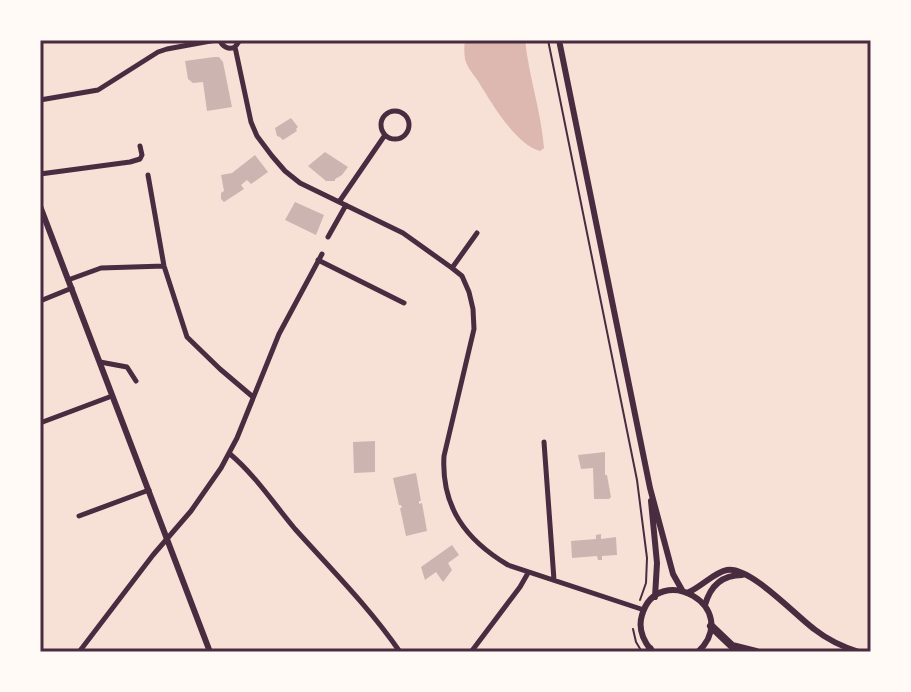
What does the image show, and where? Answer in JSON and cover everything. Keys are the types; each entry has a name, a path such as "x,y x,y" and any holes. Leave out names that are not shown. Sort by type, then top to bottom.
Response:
{"highway":[{"path":"711,626 732,646 756,652"}],"main road":[{"path":"562,40 600,249 650,488 673,574 685,591 697,597 709,613 711,626 708,640 698,652"},
{"path":"40,206 210,652"},
{"path":"650,488 657,563 655,597"},
{"path":"652,651 643,639 641,627 644,610 655,597 664,592 702,586 717,574 736,570 772,593 815,630 859,652"},
{"path":"705,605 709,592 724,578 748,576"}],"street":[{"path":"40,100 98,90 167,49 218,40 226,47 235,47"},
{"path":"235,47 240,40"},
{"path":"235,47 246,108 257,136 278,164 315,192 403,233 452,268 467,284 474,329 444,456 446,490 457,517 476,542 508,565 644,610"},
{"path":"394,111 406,115 410,124 404,136 392,139 385,135 381,127 385,114 394,111"},
{"path":"328,237 342,203 385,135"},
{"path":"40,174 130,162 140,159 140,146"},
{"path":"148,175 164,266 187,337 253,397"},
{"path":"452,268 477,233"},
{"path":"79,652 182,524 230,454 279,334 320,257 404,303"},
{"path":"68,280 101,268 164,266"},
{"path":"40,301 72,288"},
{"path":"100,362 127,367 136,381"},
{"path":"40,423 112,396"},
{"path":"544,442 554,580"},
{"path":"230,454 243,465 356,596 400,652"},
{"path":"79,516 149,490"},
{"path":"471,652 528,573"}],"path":[{"path":"548,40 637,480 647,558 643,594"}],"shaded area":[{"path":"465,40 525,40 544,148 540,151 522,140 497,111 467,65"}],"building":[{"path":"219,57 223,62 232,107 207,111 203,82 193,83 188,79 185,61"},
{"path":"291,118 298,127 297,131 283,140 277,136 275,128"},
{"path":"325,152 348,167 335,181 326,181 308,166"},
{"path":"255,155 268,172 251,184 247,180 241,185 244,189 224,202 221,199 224,191 221,175 232,173"},
{"path":"295,202 324,215 316,235 285,220"},
{"path":"375,441 375,472 354,473 353,442"},
{"path":"605,452 605,475 611,497 594,499 593,468 581,469 578,455"},
{"path":"416,473 419,504 422,503 427,531 406,536 393,478"},
{"path":"601,534 601,539 616,537 617,555 602,556 602,560 598,560 597,556 572,558 571,541 596,539 596,535"},
{"path":"452,545 459,555 448,563 452,570 443,582 436,572 425,580 421,567"}]}
